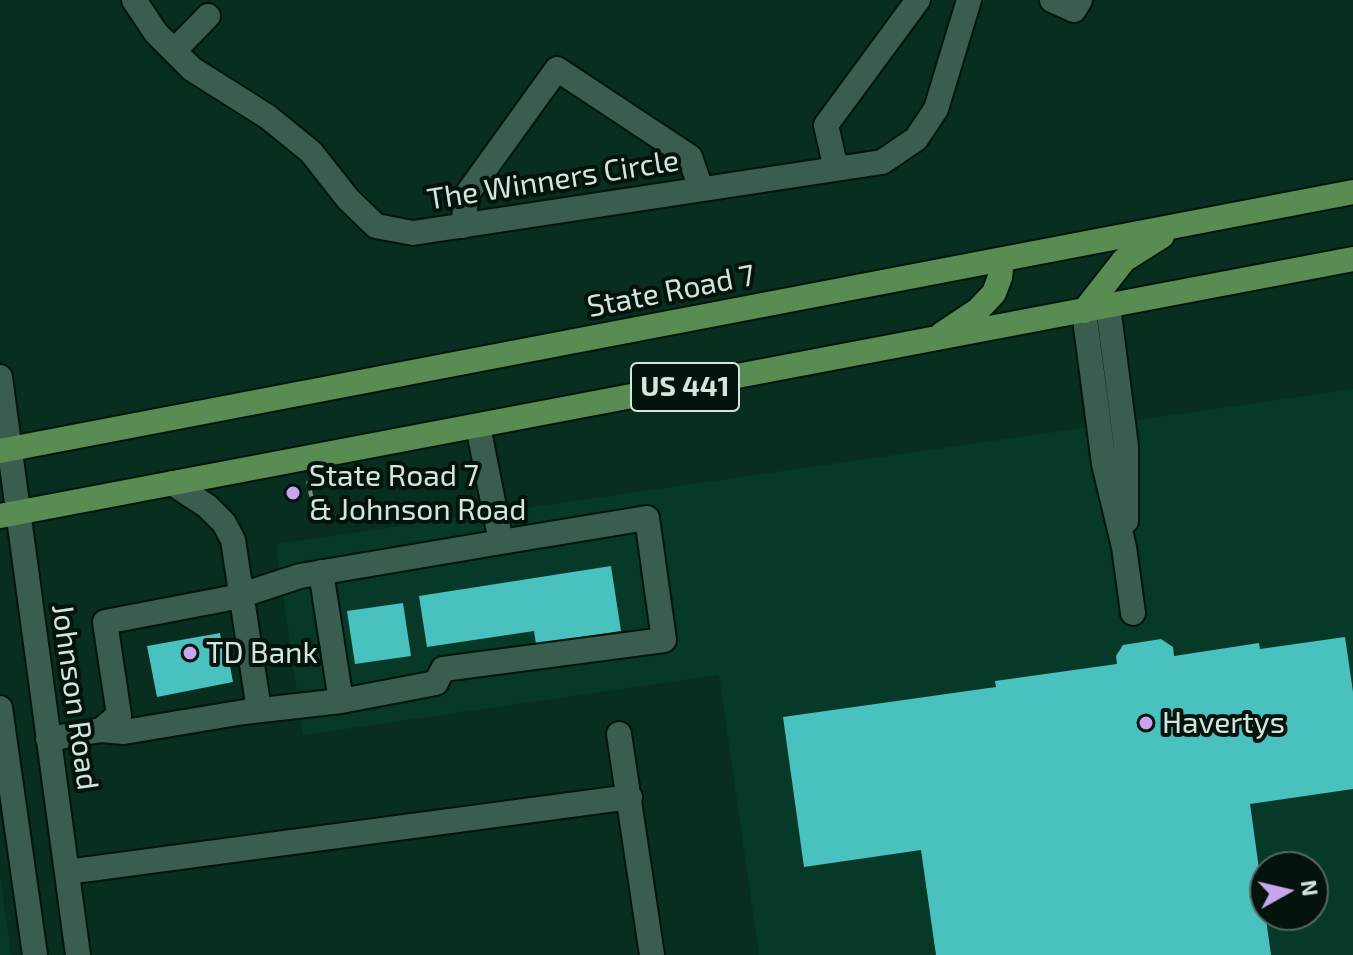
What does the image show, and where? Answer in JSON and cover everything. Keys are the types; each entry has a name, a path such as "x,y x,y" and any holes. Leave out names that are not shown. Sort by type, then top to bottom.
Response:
{"main road":[{"name":"State Road 7","path":"5,450 1353,192"},
{"path":"1096,308 1124,260 1175,228"},
{"name":"US 441","path":"8,515 1353,259"},
{"path":"934,340 978,310 994,293 1002,261"}],"street":[{"name":"The Winners Circle","path":"134,0 156,33 192,69 268,117 311,152 348,199 376,226 413,233 882,162 916,139 936,109 969,0"},
{"path":"836,169 826,125 918,0"},
{"path":"1052,0 1074,10 1080,0"},
{"path":"174,51 208,16"},
{"path":"463,226 467,194 557,69 690,157 701,189"},
{"path":"1096,308 1104,464 1124,547 1133,613"},
{"name":"Johnson Road","path":"0,377 8,515 48,739 78,955"},
{"path":"478,426 501,542"},
{"path":"172,483 207,506 224,523 233,540 259,710"},
{"path":"48,739 101,730 124,732 259,710 341,701 436,683 443,669 664,640 647,518 300,576 243,595 105,622 119,715 101,730"},
{"path":"321,572 341,701"},
{"path":"0,708 6,798 35,955"},
{"path":"619,734 652,955"},
{"path":"67,872 630,797"}],"path":[{"path":"304,459 315,514"}],"shaded area":[{"path":"1353,389 1353,955 759,955 719,675 303,735 276,544"},
{"path":"0,874 11,955 0,955"}],"building":[{"path":"611,566 621,631 536,644 534,631 427,647 419,596"},
{"path":"403,603 411,656 355,664 347,611"},
{"path":"220,633 223,651 227,650 233,682 157,697 147,646"},
{"path":"1345,637 1353,692 1353,789 1250,804 1257,851 1249,851 1249,931 1268,931 1271,955 936,955 921,850 804,867 783,717 996,687 995,681 1117,664 1116,656 1123,645 1161,639 1173,647 1174,656 1259,643 1260,649"}],"place":[{"name":"State Road 7 & Johnson Road","path":"293,493"},
{"name":"TD Bank","path":"190,653"},
{"name":"Havertys","path":"1146,723"}]}
